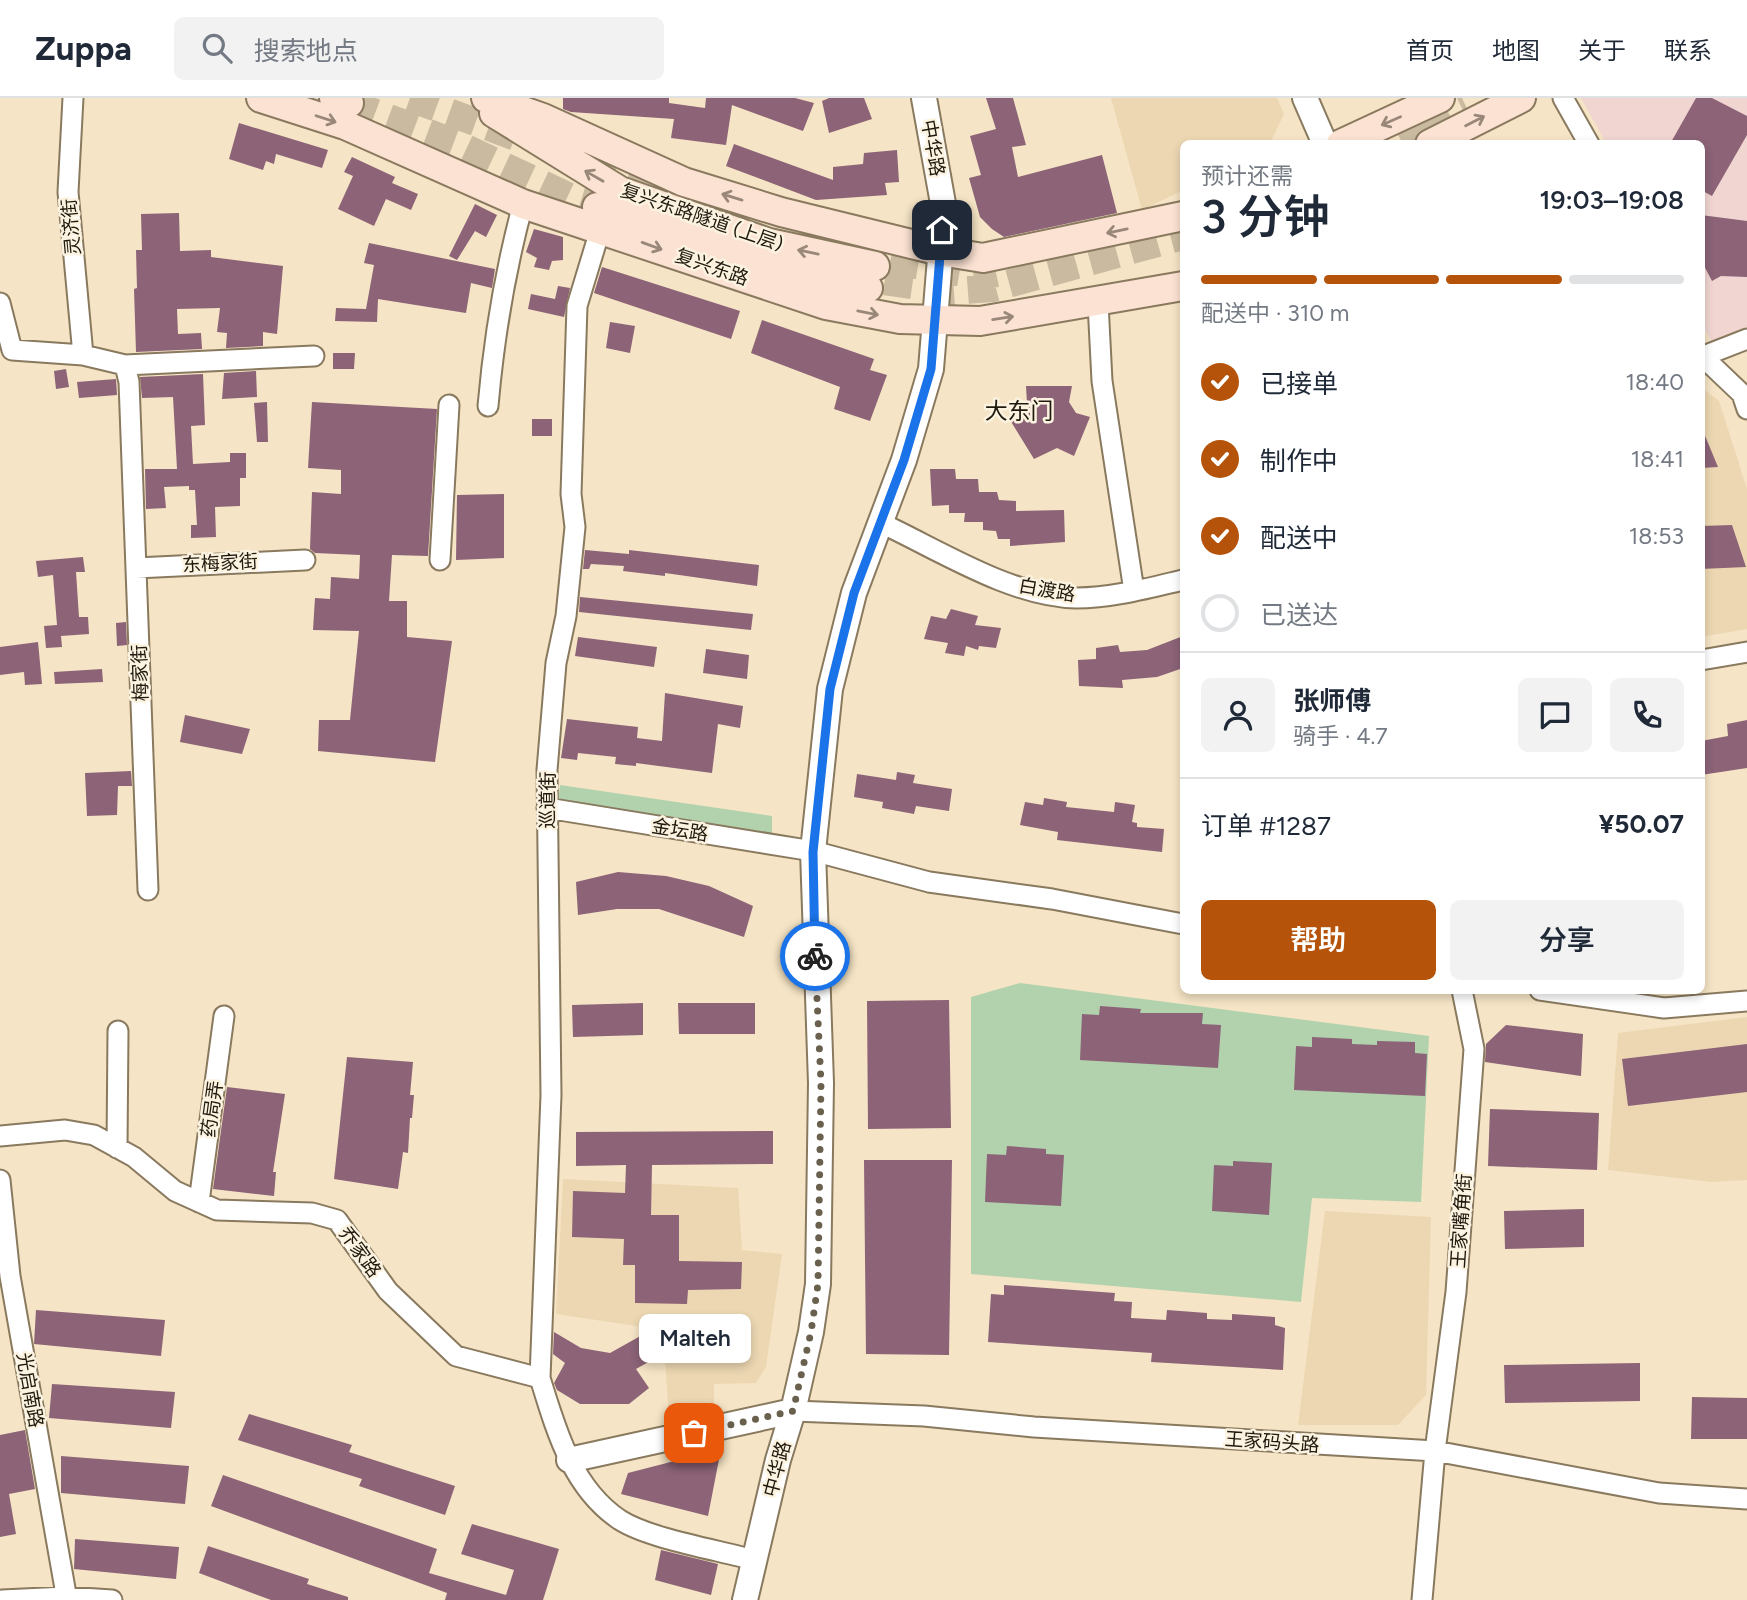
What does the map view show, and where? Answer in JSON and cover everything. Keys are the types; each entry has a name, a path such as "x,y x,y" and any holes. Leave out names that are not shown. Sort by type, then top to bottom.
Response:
{"main road":[{"name":"复兴东路","path":"261,98 345,125 513,199 825,305 900,319 980,321 1098,303 1180,287"},
{"name":"复兴东路隧道 (上层)","path":"469,98 620,191 871,277 785,269 543,192 513,199"},
{"path":"486,98 546,108 684,182 794,215 940,251 983,258 1180,217"},
{"path":"1350,140 1440,98"},
{"path":"1438,140 1521,98"}],"street":[{"name":"灵济街","path":"73,98 68,192 83,355"},
{"name":"中华路","path":"745,1600 793,1411 811,1332 818,1284 821,1083 813,852 830,689 854,593 904,460 931,369 944,209 924,98"},
{"path":"1305,98 1323,140"},
{"path":"1563,98 1587,140"},
{"path":"488,406 495,333 508,260 513,199"},
{"name":"巡道街","path":"540,1378 551,1095 547,808 556,663 566,616 575,527 571,494 577,306 601,227"},
{"path":"0,303 12,350 83,355 125,365 314,356"},
{"path":"1098,303 1102,381 1134,591"},
{"path":"1705,355 1747,339"},
{"path":"1705,361 1742,394 1747,408"},
{"name":"梅家街","path":"125,365 132,456 148,890"},
{"path":"440,561 449,405"},
{"name":"白渡路","path":"881,523 1023,589 1076,598 1134,591 1180,581"},
{"name":"东梅家街","path":"136,568 305,560"},
{"path":"1705,659 1747,652"},
{"name":"金坛路","path":"547,808 813,852 929,882 1180,923"},
{"name":"王家嘴角街","path":"1422,1600 1435,1451 1456,1292 1474,1049 1463,994"},
{"path":"1568,994 1664,1008 1747,1001"},
{"name":"药局弄","path":"199,1202 224,1016"},
{"path":"117,1148 118,1031"},
{"name":"乔家路","path":"0,1136 65,1130 94,1135 134,1157 175,1191 217,1210 312,1213 337,1220 388,1291 456,1356 540,1378"},
{"name":"光启南路","path":"0,1180 10,1276 67,1598"},
{"path":"540,1378 569,1460 584,1485 620,1520 652,1532 754,1560"},
{"path":"569,1460 793,1411"},
{"name":"王家码头路","path":"793,1411 924,1416 1034,1427 1435,1451 1659,1493 1747,1499"},
{"path":"2,1600 112,1600"}],"shaded area":[{"path":"1111,98 1277,98 1284,114 1271,140 1180,140 1180,191 1142,210"},
{"path":"1581,98 1747,98 1747,327 1711,341 1705,330 1705,140 1604,140"},
{"path":"1705,390 1719,401 1747,489 1747,629 1705,636"},
{"path":"1747,1017 1747,1180 1712,1182 1608,1170 1618,1033"},
{"path":"563,1179 738,1188 742,1250 782,1254 766,1367 756,1383 714,1384 714,1415 669,1418 663,1330 556,1314"},
{"path":"1325,1211 1431,1217 1426,1395 1398,1425 1298,1425"}],"green space":[{"path":"560,785 772,816 772,837 558,802"},
{"path":"1020,983 1429,1036 1421,1202 1312,1198 1301,1302 971,1274 971,997"}],"building":[{"path":"563,98 669,98 669,103 705,108 706,98 795,98 814,103 803,131 732,105 726,145 671,138 674,119 571,112 563,109"},
{"path":"829,98 864,98 872,119 829,133 822,101"},
{"path":"986,98 1013,98 1026,145 1012,147 1018,177 1102,155 1117,213 1004,237 992,229 980,217 969,178 981,175 970,136 996,129"},
{"path":"1696,98 1712,98 1747,116 1747,135 1712,196 1705,192 1705,140 1672,140"},
{"path":"239,123 328,150 322,168 276,154 274,164 266,161 263,170 229,159"},
{"path":"734,144 833,180 833,167 863,164 864,153 897,150 899,182 885,183 887,195 816,200 726,166"},
{"path":"352,157 395,177 392,183 418,194 411,210 386,199 374,226 338,209 353,176 344,172"},
{"path":"475,204 497,215 486,237 475,231 457,260 449,256"},
{"path":"179,213 180,251 211,250 211,257 283,266 277,334 263,332 263,346 226,348 227,333 217,332 220,308 177,309 178,334 201,333 202,349 136,352 134,289 137,288 136,250 142,250 141,214"},
{"path":"1705,216 1747,221 1747,277 1721,276 1712,281 1705,268"},
{"path":"534,229 563,237 563,260 552,261 549,270 534,267 537,258 526,252"},
{"path":"369,243 495,269 492,288 471,283 466,313 378,299 377,322 335,321 336,308 366,309 374,265 364,263"},
{"path":"602,267 740,311 731,339 594,293"},
{"path":"558,286 570,288 564,317 528,309 531,294 555,299"},
{"path":"762,320 874,359 870,370 887,375 870,421 834,409 840,387 751,353"},
{"path":"610,322 635,326 630,353 606,348"},
{"path":"333,353 355,353 354,369 333,369"},
{"path":"66,369 69,387 56,389 54,371"},
{"path":"256,371 257,397 222,399 224,373"},
{"path":"203,374 205,425 191,426 193,464 230,462 230,453 246,453 246,478 240,478 240,506 215,507 216,537 191,538 191,525 197,525 195,490 189,490 189,486 164,487 166,508 146,509 145,469 177,469 173,397 142,398 140,377"},
{"path":"116,379 117,395 79,398 77,382"},
{"path":"1026,386 1072,386 1069,402 1076,413 1090,417 1074,456 1057,448 1034,459 1010,420 1022,414 1027,403"},
{"path":"267,402 268,442 257,442 254,403"},
{"path":"312,402 437,409 428,556 392,555 389,601 407,601 407,637 452,641 435,762 318,751 319,720 350,720 359,631 313,630 315,598 330,599 331,577 359,579 360,555 315,553 310,549 312,492 341,494 341,470 308,468"},
{"path":"532,419 552,419 552,436 532,436"},
{"path":"1705,436 1718,467 1705,468"},
{"path":"930,469 955,469 956,479 978,479 979,492 997,492 999,500 1016,501 1016,511 1064,510 1065,542 1010,546 1010,539 998,539 996,531 983,530 983,522 964,522 965,513 949,513 949,505 932,506"},
{"path":"504,494 504,558 456,560 457,495"},
{"path":"1732,525 1746,567 1705,569 1705,526"},
{"path":"585,550 629,554 629,550 759,565 757,586 665,573 665,576 623,571 624,566 591,564 589,569 583,569"},
{"path":"83,557 85,572 76,572 79,617 88,617 89,634 61,636 62,647 46,648 44,626 57,625 53,575 38,577 36,561"},
{"path":"580,597 753,614 751,630 579,612"},
{"path":"951,609 978,616 975,625 1001,628 996,648 979,646 978,650 966,646 964,656 945,653 948,643 924,639 931,616 946,619"},
{"path":"126,622 127,645 117,646 116,623"},
{"path":"578,637 657,647 654,667 575,656"},
{"path":"1180,637 1180,669 1157,677 1122,680 1123,688 1079,686 1078,660 1096,659 1096,648 1118,645 1120,652 1147,650"},
{"path":"38,642 42,684 25,685 24,672 0,675 0,647"},
{"path":"706,649 749,655 747,679 703,673"},
{"path":"102,669 103,682 55,684 54,672"},
{"path":"665,693 743,706 740,728 718,724 712,773 636,763 636,766 615,764 616,757 578,753 577,760 561,758 567,719 638,727 637,738 662,741"},
{"path":"185,715 250,729 242,754 180,742"},
{"path":"1747,720 1747,768 1705,774 1705,740 1728,736 1727,724"},
{"path":"131,771 132,786 118,786 117,815 87,816 85,773"},
{"path":"897,772 915,775 913,783 952,789 949,811 916,806 914,814 882,808 883,802 854,797 857,774 896,780"},
{"path":"1044,798 1067,802 1066,807 1114,812 1115,802 1135,805 1132,822 1137,823 1137,827 1164,829 1162,852 1057,840 1058,832 1020,825 1025,802 1043,805"},
{"path":"618,872 666,876 709,886 753,906 744,937 659,909 617,909 578,915 576,882"},
{"path":"949,1000 951,1128 868,1129 867,1001"},
{"path":"643,1003 643,1035 573,1037 572,1005"},
{"path":"678,1003 755,1003 755,1034 679,1034"},
{"path":"1100,1006 1141,1009 1140,1013 1203,1013 1202,1024 1221,1025 1218,1068 1080,1060 1082,1014 1099,1015"},
{"path":"1506,1025 1583,1034 1581,1076 1485,1062 1486,1044"},
{"path":"1312,1037 1352,1039 1352,1044 1377,1045 1377,1041 1415,1042 1415,1053 1427,1054 1425,1096 1294,1090 1296,1046 1312,1047"},
{"path":"1747,1044 1747,1092 1628,1106 1622,1059"},
{"path":"347,1057 413,1062 410,1095 414,1095 408,1153 403,1152 398,1189 334,1179"},
{"path":"227,1087 285,1094 273,1172 276,1172 274,1196 213,1189"},
{"path":"1490,1109 1599,1113 1597,1170 1488,1166"},
{"path":"773,1131 773,1164 652,1165 651,1215 679,1215 679,1261 742,1262 741,1289 688,1290 687,1304 635,1303 635,1265 623,1265 624,1239 572,1237 573,1191 625,1193 626,1165 576,1166 576,1132"},
{"path":"1007,1146 1046,1149 1046,1154 1064,1155 1061,1206 985,1202 987,1154 1006,1155"},
{"path":"864,1160 952,1160 949,1355 866,1354"},
{"path":"1233,1161 1272,1163 1269,1215 1212,1211 1214,1165 1233,1166"},
{"path":"1584,1209 1584,1247 1505,1249 1504,1211"},
{"path":"1004,1285 1115,1293 1114,1301 1132,1302 1131,1318 1166,1320 1167,1310 1207,1313 1207,1319 1232,1320 1232,1314 1275,1317 1275,1325 1285,1328 1283,1370 1151,1362 1152,1353 988,1342 991,1294 1004,1295"},
{"path":"36,1310 165,1320 161,1356 34,1344"},
{"path":"554,1332 581,1348 610,1353 644,1334 652,1348 648,1350 652,1360 636,1369 649,1388 629,1404 580,1404 557,1390 554,1383 565,1363 553,1354"},
{"path":"1640,1363 1640,1401 1505,1403 1504,1365"},
{"path":"52,1384 175,1392 171,1428 49,1418"},
{"path":"1692,1397 1747,1398 1747,1439 1691,1439"},
{"path":"249,1414 352,1445 349,1452 455,1486 445,1515 359,1486 362,1479 238,1440"},
{"path":"25,1430 35,1489 9,1494 16,1534 0,1537 0,1435"},
{"path":"721,1449 708,1516 621,1494 628,1473"},
{"path":"61,1456 189,1466 185,1504 61,1493"},
{"path":"223,1475 437,1549 429,1573 506,1595 514,1570 461,1554 472,1524 559,1549 543,1600 445,1600 447,1593 211,1506"},
{"path":"75,1539 179,1547 176,1579 74,1569"},
{"path":"208,1546 309,1579 307,1584 348,1597 348,1600 271,1600 199,1573"},
{"path":"661,1550 718,1564 711,1595 655,1580"}],"tunnel":[{"path":"410,98 527,141"},
{"path":"1420,118 1462,98"},
{"path":"349,103 455,143 576,200 618,213"},
{"path":"1411,140 1450,119"},
{"path":"588,164 705,206"},
{"path":"843,275 953,291 993,288 1180,237"},
{"path":"849,254 983,276 996,273"}],"way so far":[{"path":"694,1433 793,1411 811,1332 818,1284 821,1083 815,956"}],"place":[{"name":"Malteh","path":"694,1433"}],"district":[{"name":"大东门","path":"1019,411"}],"route":[{"path":"815,956 813,852 830,689 854,593 904,460 931,369 942,230"}]}
